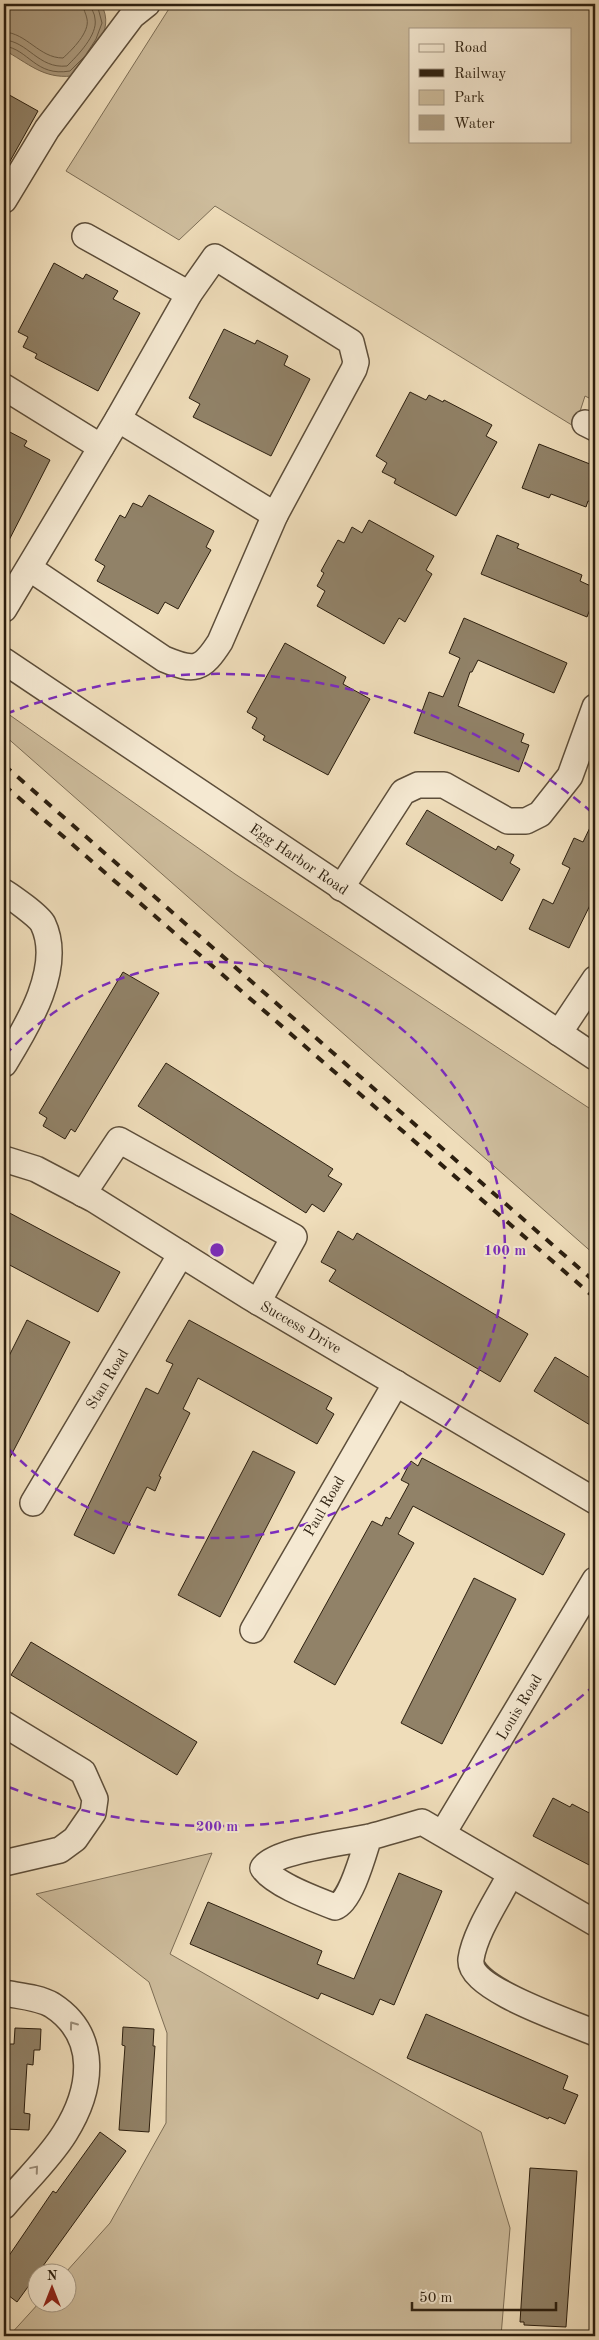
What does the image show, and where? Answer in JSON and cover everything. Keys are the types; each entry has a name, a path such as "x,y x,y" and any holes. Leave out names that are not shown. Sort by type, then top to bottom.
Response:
{"street":[{"path":"4,200 47,129 132,16 147,4"},
{"path":"85,236 189,294"},
{"path":"4,609 118,419 189,294 215,257 351,342 354,347 356,362 354,369 275,515 220,642 208,661 195,668 184,668 164,659 29,568"},
{"path":"4,387 101,447"},
{"path":"118,419 275,515"},
{"name":"Egg Harbor Road","path":"4,660 595,1057"},
{"path":"341,888 404,792 418,785 444,785 508,820 526,820 540,814 570,776 595,707"},
{"path":"4,892 42,922 47,940 47,977 27,1026 4,1064"},
{"path":"559,1033 595,979"},
{"path":"83,1194 119,1140 294,1237 258,1302"},
{"name":"Success Drive","path":"4,1159 36,1170 83,1194 258,1302 595,1501"},
{"name":"Stan Road","path":"33,1503 181,1254"},
{"name":"Paul Road","path":"253,1630 396,1383"},
{"name":"Louis Road","path":"433,1827 595,1580"},
{"path":"4,1724 83,1772 95,1799 93,1812 75,1839 60,1850 4,1863"},
{"path":"369,1837 359,1868 344,1900 339,1906 335,1907 316,1900 267,1873 263,1868 266,1863 303,1850 369,1837 433,1827 510,1875 595,1923"},
{"path":"510,1875 475,1947 471,1964 477,1975 492,1988 595,2033"},
{"path":"4,1993 29,1997 51,2004 70,2020 83,2040 87,2055 86,2082 82,2103 64,2134 4,2206"}],"green space":[{"path":"172,4 595,4 595,401 585,396 575,427 215,206 179,240 66,171"},
{"path":"4,711 235,874 595,1112 595,1255 4,735"},
{"path":"212,1853 170,1954 481,2132 510,2228 501,2336 9,2336 31,2312 78,2312 78,2262 75,2262 110,2223 166,2123 167,2033 149,1982 36,1894"}],"water":[{"path":"4,4 101,4 106,24 99,42 72,76 53,75 36,69 4,50"}],"building":[{"path":"4,92 38,111 4,172"},
{"path":"54,263 83,279 86,274 118,291 113,299 140,313 98,391 35,358 37,354 23,347 28,337 18,332"},
{"path":"224,329 255,344 257,340 288,356 284,365 310,379 271,456 193,417 200,404 189,398"},
{"path":"410,392 426,400 429,395 443,402 444,400 492,425 486,436 497,442 456,516 394,483 396,479 382,472 387,463 376,456"},
{"path":"4,429 27,441 24,446 50,460 4,550"},
{"path":"539,444 595,466 595,503 588,501 586,507 551,494 549,498 522,488"},
{"path":"149,495 214,531 206,547 211,550 178,609 165,602 158,614 97,581 105,566 95,560 120,515 125,518 133,503 142,507"},
{"path":"369,520 434,556 426,570 432,574 405,622 399,618 384,644 317,606 325,591 317,586 324,573 321,571 338,540 344,543 352,527 362,533"},
{"path":"497,535 519,544 517,548 582,575 580,581 595,588 595,596 587,617 481,574"},
{"path":"464,618 567,663 554,693 478,660 472,672 470,672 458,706 524,734 521,742 529,745 519,772 414,733 429,692 443,697 460,658 449,653"},
{"path":"285,643 346,677 343,684 370,699 328,775 263,740 265,736 252,728 257,718 247,712"},
{"path":"427,810 496,850 498,846 514,855 510,863 520,869 502,901 406,844"},
{"path":"595,817 595,895 569,948 529,929 543,899 553,904 570,868 562,864 574,838 583,842"},
{"path":"123,972 159,993 75,1132 71,1129 65,1139 43,1126 47,1118 39,1113"},
{"path":"166,1063 333,1169 328,1176 342,1184 324,1212 312,1204 306,1213 138,1106"},
{"path":"4,1210 120,1272 98,1312 4,1262"},
{"path":"338,1231 353,1240 357,1233 528,1334 500,1382 329,1281 336,1270 321,1262"},
{"path":"27,1320 70,1342 4,1469 4,1366"},
{"path":"189,1320 332,1398 326,1409 334,1414 317,1444 198,1378 183,1409 190,1413 159,1476 161,1477 155,1491 147,1487 114,1554 74,1535 146,1388 158,1394 173,1364 166,1361"},
{"path":"555,1357 595,1381 595,1428 534,1391"},
{"path":"253,1451 295,1472 220,1617 178,1595"},
{"path":"422,1458 565,1534 543,1575 413,1506 398,1534 414,1543 335,1685 294,1662 372,1521 382,1526 386,1517 390,1519 409,1484 401,1480 411,1461 418,1466"},
{"path":"474,1578 516,1599 442,1744 401,1723"},
{"path":"31,1642 197,1742 177,1775 11,1675"},
{"path":"553,1798 570,1807 572,1804 595,1816 595,1868 533,1836"},
{"path":"399,1873 442,1891 394,2005 380,1999 373,2015 321,1993 318,1999 190,1944 208,1902 322,1951 317,1964 354,1979"},
{"path":"426,2014 568,2076 563,2089 578,2095 565,2124 549,2117 548,2119 407,2058"},
{"path":"123,2027 154,2029 153,2046 155,2046 149,2132 119,2130 125,2046 122,2045"},
{"path":"15,2028 41,2029 40,2050 34,2050 33,2065 27,2064 24,2113 30,2114 29,2130 4,2129 4,2044 14,2044"},
{"path":"100,2132 126,2151 46,2262 28,2262 28,2287 17,2302 4,2292 4,2263 53,2191 56,2193"},
{"path":"530,2168 577,2171 566,2327 524,2325 524,2322 520,2322"}],"railway":[{"path":"4,765 595,1282"},
{"path":"4,785 595,1298"}]}
